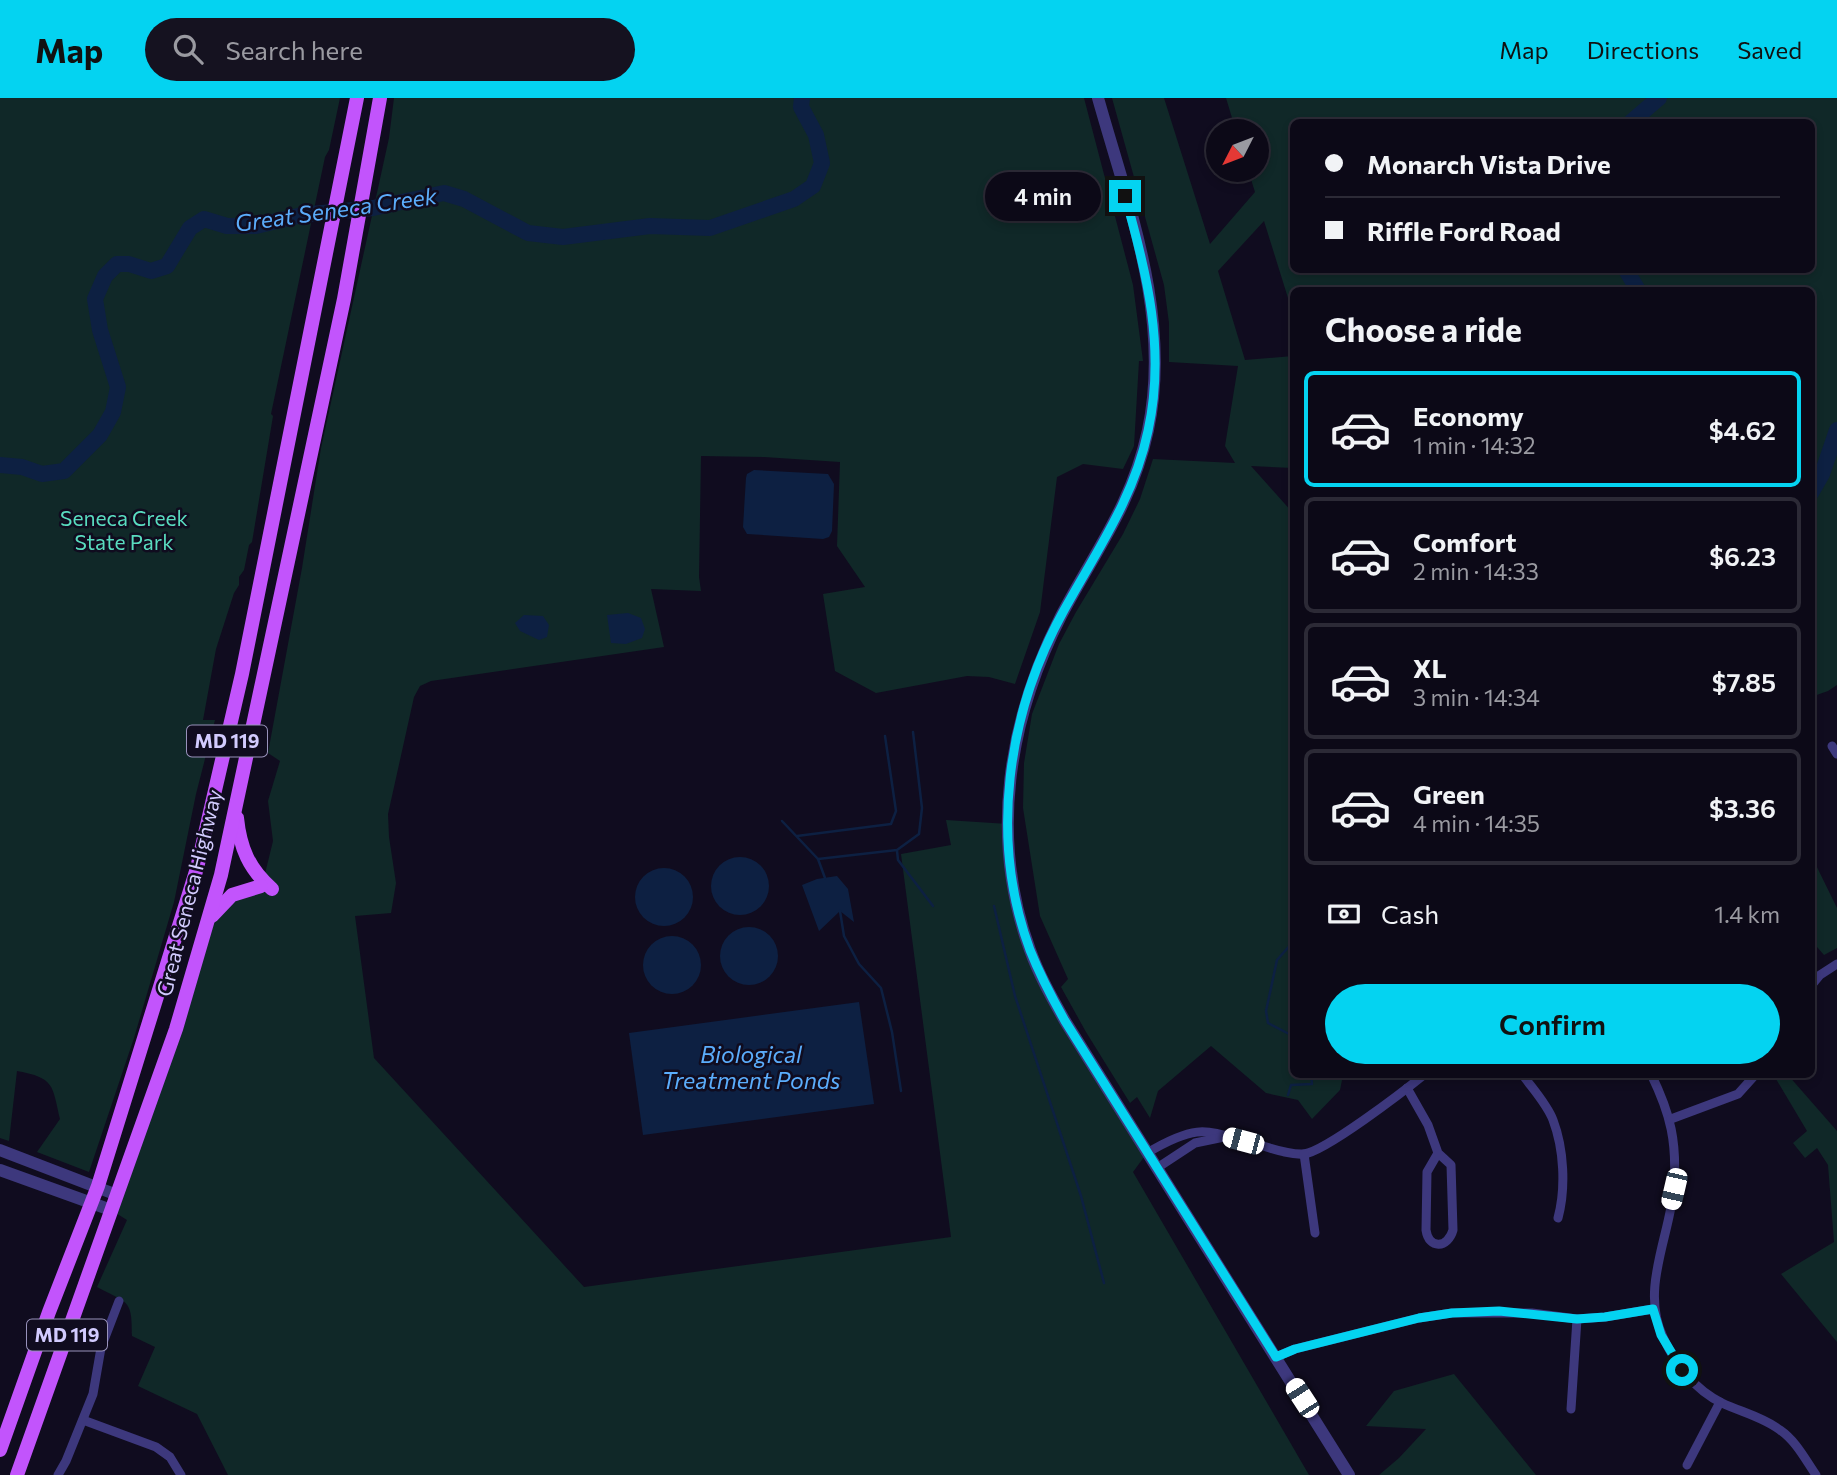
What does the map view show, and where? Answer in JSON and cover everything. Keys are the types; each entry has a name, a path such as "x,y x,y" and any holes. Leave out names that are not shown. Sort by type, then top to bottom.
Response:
{"main road":[{"name":"Great Seneca Highway","path":"0,1450 98,1186 197,868 242,674 357,98"},
{"name":"Great Seneca Highway","path":"17,1475 176,1029 207,923 236,806 349,267 380,98"},
{"path":"207,923 232,895 267,888 243,852 236,806"}],"street":[{"path":"1098,98 1149,286 1156,348 1155,389 1149,429 1133,484 1118,519 1062,614 1028,690 1013,754 1009,792 1008,824 1014,885 1037,967 1065,1021 1349,1475"},
{"path":"1815,981 1837,964"},
{"path":"1147,1153 1188,1132 1204,1130 1282,1152 1304,1154 1332,1141 1419,1078"},
{"path":"1525,1078 1553,1118 1561,1152 1562,1195 1558,1218"},
{"path":"1653,1078 1671,1119 1675,1153 1674,1189 1663,1233 1653,1309 1661,1335 1682,1370 1694,1382 1720,1402 1765,1420 1780,1430 1796,1443 1816,1475"},
{"path":"1671,1119 1738,1094 1752,1078"},
{"path":"1407,1088 1428,1125 1438,1153 1451,1165 1453,1230 1446,1243 1439,1244 1427,1237 1426,1230 1427,1172 1438,1153"},
{"path":"1157,1168 1195,1143 1225,1137"},
{"path":"0,1150 117,1195"},
{"path":"1304,1154 1315,1233"},
{"path":"0,1170 111,1210"},
{"path":"58,1475 93,1394 101,1348 119,1301"},
{"path":"1276,1357 1295,1349 1419,1318 1452,1313 1499,1311 1577,1319 1653,1309"},
{"path":"1571,1409 1577,1319"},
{"path":"1687,1465 1720,1402"},
{"path":"83,1420 156,1447 170,1457 181,1475"}],"green space":[{"name":"Seneca Creek State Park","path":"0,98 340,98 271,414 273,416 252,542 216,649 203,720 215,720 196,794 174,902 134,1038 89,1172 37,1152 60,1119 50,1085 39,1077 17,1071 9,1141 0,1138"},
{"path":"394,98 1084,98 1133,285 1143,361 1139,361 1134,446 1123,469 1083,464 1057,477 1040,612 1015,684 989,677 967,676 876,693 835,671 823,594 865,587 837,546 840,462 701,456 701,591 651,589 664,647 431,681 420,686 414,697 388,814 396,883 391,913 355,916 374,1058 584,1287 951,1237 901,854 951,845 946,820 1008,824 1029,948 1147,1153 1133,1172 1309,1475 228,1475 197,1414 138,1386 155,1347 132,1336 131,1315 127,1304 97,1287 127,1220 111,1210 207,923 225,902 262,886 273,841 268,801 280,761 268,753 321,448 389,138"},
{"path":"1112,98 1164,98 1210,244 1255,192 1252,182 1269,182 1269,119 1232,119 1226,98 1837,98 1837,685 1815,696 1815,287 1290,287 1290,304 1264,221 1218,271 1245,360 1290,356 1290,468 1251,466 1290,510 1290,1078 1342,1078 1340,1090 1312,1119 1298,1100 1266,1093 1211,1046 1158,1091 1150,1118 1137,1097 1130,1103 1061,987 1068,979 1040,916 1023,808 1024,763 1032,714 1059,644 1123,534 1140,499 1153,459 1235,463 1225,446 1238,366 1169,362 1169,323 1164,285"},
{"path":"1815,863 1837,908 1837,948 1824,955 1815,945"},
{"path":"1791,1078 1837,1131 1837,1342 1781,1274 1834,1242 1828,1165 1817,1148 1805,1158 1793,1143 1807,1131 1776,1079"},
{"path":"1454,1374 1536,1475 1379,1475 1426,1429 1366,1426 1394,1391"}],"water":[{"path":"754,470 828,474 834,484 832,531 829,537 823,539 747,534 743,527 746,478 747,474"},
{"path":"628,613 641,618 645,629 642,638 626,644 611,643 607,615"},
{"path":"524,615 543,616 549,625 547,637 539,640 520,631 515,623"},
{"path":"734,857 746,857 761,865 769,880 769,892 761,907 746,915 734,915 719,907 711,892 711,880 719,865"},
{"path":"658,868 670,868 685,876 693,891 693,903 685,918 670,926 658,926 643,918 635,903 635,891 643,876"},
{"path":"837,876 848,889 854,922 840,911 819,931 802,885"},
{"path":"743,927 755,927 770,935 778,950 778,962 770,977 755,985 743,985 728,977 720,962 720,950 728,935"},
{"path":"666,936 678,936 693,944 701,959 701,971 693,986 678,994 666,994 651,986 643,971 643,959 651,944"},
{"name":"Biological Treatment Ponds","path":"859,1002 874,1104 643,1135 629,1033"}],"waterway":[{"name":"Great Seneca Creek","path":"0,465 22,467 42,474 64,471 100,435 113,412 118,387 100,330 95,299 105,276 117,264 129,264 151,271 167,266 190,228 204,219 227,226 256,226 302,215 373,208 444,193 464,199 528,233 563,237 650,226 710,228 794,199 813,186 822,163 816,135 801,107 802,98"},
{"name":"Great Seneca Creek","path":"1634,119 1659,98"},
{"name":"Great Seneca Creek","path":"1628,273 1636,287"},
{"name":"Great Seneca Creek","path":"1815,486 1822,474 1837,430"},
{"path":"818,859 897,850 919,834 922,808 913,732"},
{"path":"797,836 891,824 896,811 885,736"},
{"path":"782,821 818,859 825,878"},
{"path":"897,851 898,860 933,906"},
{"path":"994,906 1015,996 1081,1196 1104,1283"},
{"path":"840,911 844,936 859,964 881,988 892,1032 901,1091"},
{"path":"1290,945 1277,960 1266,1011 1268,1023 1290,1034"},
{"path":"1288,1095 1291,1085 1312,1084 1311,1078"}],"route":[{"path":"1125,196 1149,286 1152,308 1156,348 1155,389 1149,429 1133,484 1118,519 1062,614 1028,690 1017,732 1009,792 1008,824 1014,885 1021,918 1041,976 1065,1021 1276,1357 1295,1349 1419,1318 1452,1313 1499,1311 1577,1319 1653,1309 1661,1335 1682,1370"}]}
